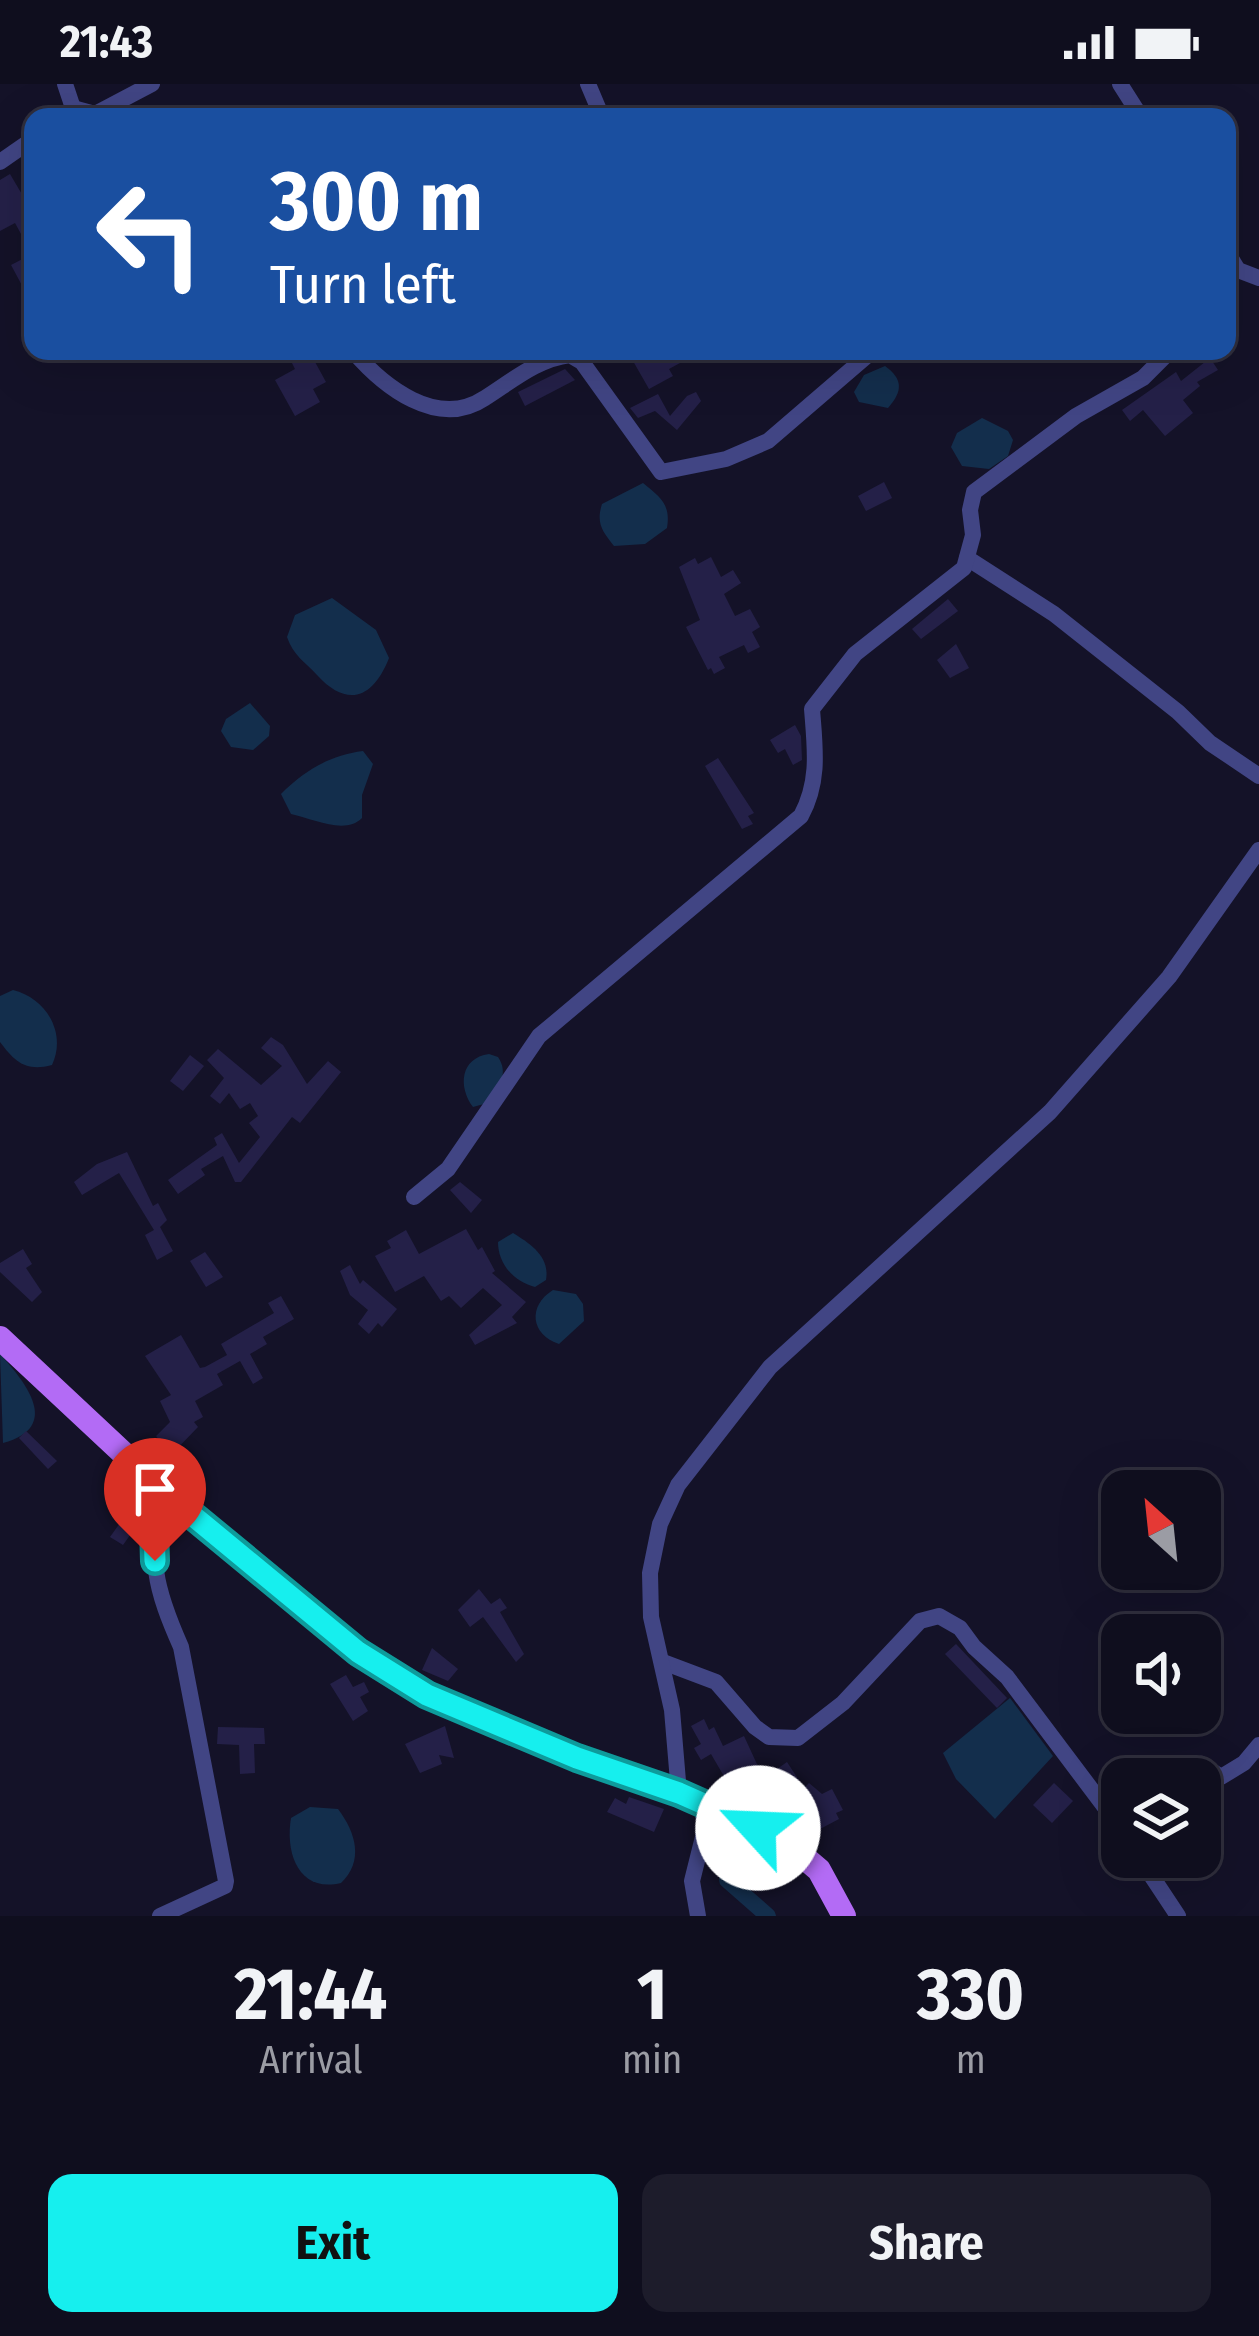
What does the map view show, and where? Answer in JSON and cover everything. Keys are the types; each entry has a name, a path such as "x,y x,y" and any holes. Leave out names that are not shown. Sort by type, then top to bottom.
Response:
{"main road":[{"path":"0,1338 169,1496 358,1652 427,1695 577,1758 689,1797 785,1841 819,1870 844,1916"}],"street":[{"path":"109,108 152,84"},
{"path":"362,360 389,389 416,401 455,409 484,399 552,360"},
{"path":"579,360 661,472 726,459 769,441 862,360"},
{"path":"414,1197 448,1169 539,1036 801,816 814,793 812,709 855,654 964,568 974,535 970,510 974,492 1076,416 1143,378 1161,360"},
{"path":"967,558 1054,614 1210,743 1259,776"},
{"path":"698,1916 692,1881 706,1826 689,1797 651,1617 650,1573 660,1524 678,1485 770,1367 1050,1112 1169,976 1259,850"},
{"path":"160,1916 225,1886 226,1881 181,1647 165,1611 155,1561 154,1528 169,1496"},
{"path":"663,1662 716,1682 754,1727 770,1737 798,1738 843,1703 920,1621 939,1616 961,1628 1007,1677 1101,1802"},
{"path":"1221,1778 1244,1763 1259,1745"},
{"path":"1153,1878 1178,1916"}],"water":[{"path":"885,366 898,381 893,402 888,408 859,402 854,392 864,375"},
{"path":"982,418 1008,431 1013,440 1008,456 989,469 962,466 951,447 957,433"},
{"path":"643,483 666,507 667,528 645,544 614,546 601,526 602,504"},
{"path":"332,598 376,630 389,658 375,683 358,694 328,685 296,654 287,637 295,615"},
{"path":"250,703 270,726 269,736 253,750 231,747 221,731 226,719"},
{"path":"363,751 373,764 362,795 362,818 338,826 291,814 281,794 290,786 329,760"},
{"path":"13,990 35,1001 51,1018 57,1041 52,1065 22,1064 0,1042 0,996"},
{"path":"489,1054 501,1063 502,1080 491,1102 473,1107 464,1074 472,1061"},
{"path":"513,1233 545,1264 546,1280 535,1287 514,1276 501,1258 498,1242"},
{"path":"553,1290 576,1294 583,1304 584,1321 559,1344 543,1334 536,1320 539,1304"},
{"path":"0,1354 28,1391 35,1415 21,1436 3,1443"},
{"path":"1010,1698 1053,1756 995,1819 956,1779 943,1753"},
{"path":"310,1807 338,1809 349,1828 355,1856 341,1883 315,1882 293,1857 291,1818"}],"building":[{"path":"10,174 24,198 24,239 15,223 0,231 0,180"},
{"path":"24,258 24,289 11,265"},
{"path":"290,360 314,360 326,382 313,389 320,402 295,416 275,380 295,369"},
{"path":"686,360 669,369 673,376 649,389 633,361"},
{"path":"1207,360 1218,370 1197,382 1200,386 1183,400 1193,413 1165,436 1143,410 1130,421 1122,410 1176,372 1181,381"},
{"path":"565,369 575,380 525,406 518,392"},
{"path":"696,392 701,401 677,430 655,411 638,418 630,408 658,394 670,416"},
{"path":"884,482 892,498 866,511 858,496"},
{"path":"711,557 721,577 733,570 741,583 724,594 735,616 750,609 760,627 752,632 760,647 748,653 744,645 719,657 725,668 714,674 686,627 700,620 679,567 695,558 698,564"},
{"path":"948,599 958,611 921,639 912,629"},
{"path":"956,644 969,668 950,678 937,660"},
{"path":"795,725 801,736 802,760 793,765 785,749 778,753 770,740"},
{"path":"718,758 754,813 748,816 753,824 742,829 705,766"},
{"path":"271,1037 283,1045 307,1084 328,1061 341,1072 300,1123 292,1117 241,1182 235,1182 223,1156 201,1169 205,1175 178,1194 168,1180 217,1145 214,1138 222,1133 239,1163 260,1137 249,1123 258,1116 250,1103 240,1109 229,1093 220,1104 210,1096 224,1078 207,1060 218,1049 261,1085 282,1066 261,1048"},
{"path":"190,1055 204,1066 183,1091 170,1081"},
{"path":"127,1152 153,1206 158,1203 167,1220 160,1227 173,1251 157,1260 145,1235 154,1230 119,1173 82,1195 74,1182 97,1164"},
{"path":"460,1182 482,1200 471,1213 450,1190"},
{"path":"466,1229 478,1250 482,1247 492,1273 526,1302 512,1317 517,1323 475,1345 469,1335 502,1305 483,1288 461,1308 449,1296 441,1301 424,1276 395,1292 375,1256 391,1248 387,1241 406,1230 419,1254"},
{"path":"23,1249 32,1264 26,1268 42,1292 32,1302 0,1272 0,1263"},
{"path":"205,1252 223,1277 206,1287 190,1261"},
{"path":"350,1265 360,1284 363,1280 397,1309 369,1334 358,1324 368,1310 350,1295 340,1271"},
{"path":"281,1296 294,1319 263,1337 267,1344 250,1354 263,1378 253,1384 240,1361 217,1374 223,1385 195,1401 203,1417 194,1422 198,1427 171,1455 156,1436 170,1422 160,1401 171,1395 145,1356 181,1335 200,1368 205,1367 227,1355 221,1344 274,1313 268,1303"},
{"path":"26,1431 57,1461 48,1469 19,1438"},
{"path":"123,1480 134,1499 148,1510 123,1545 110,1537 120,1523 104,1491"},
{"path":"479,1589 491,1604 500,1598 507,1608 500,1612 524,1654 516,1662 483,1617 470,1627 458,1610"},
{"path":"956,1644 1007,1698 997,1708 945,1654"},
{"path":"432,1648 458,1669 448,1681 422,1670"},
{"path":"346,1675 353,1687 364,1682 369,1692 360,1697 368,1711 353,1721 330,1684"},
{"path":"704,1719 723,1746 744,1736 762,1775 751,1781 745,1770 725,1778 711,1754 701,1760 694,1748 701,1744 691,1726"},
{"path":"445,1726 454,1758 439,1755 442,1764 420,1773 405,1744"},
{"path":"218,1727 264,1728 265,1744 254,1744 255,1773 240,1774 239,1745 217,1744"},
{"path":"787,1762 804,1788 809,1783 822,1794 832,1789 843,1810 836,1813 839,1819 805,1837 774,1818 798,1806 777,1769"},
{"path":"1054,1783 1073,1801 1052,1823 1033,1805"},
{"path":"629,1797 664,1809 654,1832 607,1812 615,1798 626,1804"}],"waterway":[{"path":"727,1880 768,1916"}],"route":[{"path":"155,1561 154,1528 169,1496 358,1652 427,1695 758,1828"}]}
